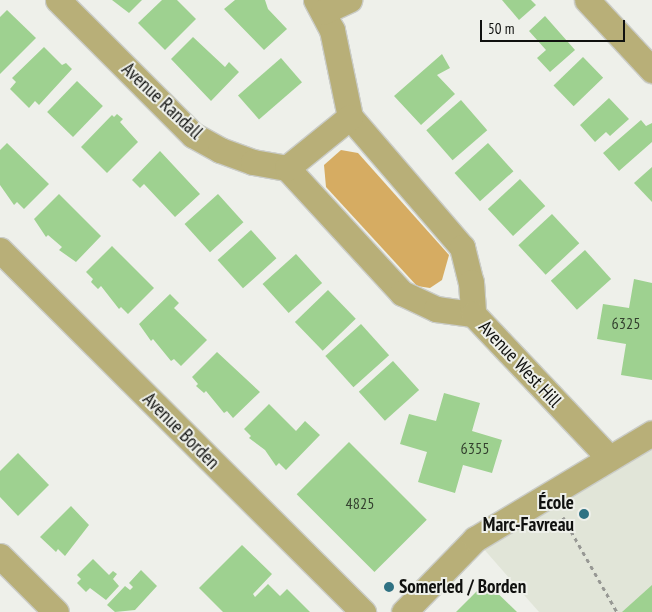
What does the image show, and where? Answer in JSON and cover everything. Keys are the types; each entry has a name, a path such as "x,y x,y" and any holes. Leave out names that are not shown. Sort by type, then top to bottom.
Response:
{"street":[{"name":"Avenue Randall","path":"58,0 193,135 220,150 253,162 287,168"},
{"path":"320,6 349,0"},
{"path":"587,0 652,70"},
{"name":"Avenue West Hill","path":"320,6 332,30 350,117 462,247 471,282 473,314 609,458"},
{"path":"350,117 287,168 402,293 436,309 473,314"},
{"name":"Avenue Borden","path":"0,250 363,612"},
{"path":"404,612 475,539 652,433"},
{"path":"0,556 56,612"}],"path":[{"path":"563,516 617,612"}],"shaded area":[{"path":"341,150 358,153 449,255 442,280 430,288 417,286 326,187 324,165"},
{"name":"École Marc-Favreau","path":"652,433 652,612 539,612 475,539"}],"building":[{"path":"112,0 142,0 129,13"},
{"path":"162,0 177,0 196,19 165,50 138,23"},
{"path":"235,0 265,0 268,9 287,29 264,50 224,9"},
{"path":"502,0 531,0 536,5 519,20"},
{"path":"7,10 36,38 0,74 0,17"},
{"path":"545,16 575,50 550,72 537,58 546,50 529,31"},
{"path":"193,37 225,67 229,62 239,72 211,101 171,59"},
{"path":"44,47 62,65 66,63 72,69 39,105 35,101 29,108 10,89 16,82 12,78"},
{"path":"442,54 450,68 437,75 455,94 421,125 394,96"},
{"path":"583,57 603,78 574,106 554,85"},
{"path":"281,58 302,82 259,120 238,95"},
{"path":"77,81 103,106 73,137 47,112"},
{"path":"609,98 629,119 610,136 606,132 595,142 580,125"},
{"path":"461,100 487,130 453,160 426,130"},
{"path":"117,114 123,119 120,122 138,142 107,173 81,147 112,115 114,117"},
{"path":"641,120 646,126 652,123 652,142 619,171 603,153"},
{"path":"7,143 49,184 24,209 17,202 14,205 0,185 0,150"},
{"path":"488,143 513,171 480,201 455,173"},
{"path":"160,151 200,194 175,217 144,184 140,188 132,180"},
{"path":"652,167 652,202 634,183"},
{"path":"520,179 545,206 513,236 488,209"},
{"path":"59,194 101,236 76,262 59,250 62,247 48,235 46,237 34,219"},
{"path":"218,194 243,222 210,252 185,224"},
{"path":"552,214 579,243 546,275 518,245"},
{"path":"251,230 276,258 243,288 218,260"},
{"path":"112,246 154,288 128,314 121,307 119,309 101,286 98,289 91,282 93,279 86,272"},
{"path":"585,250 611,279 577,310 551,281"},
{"path":"296,254 322,283 289,313 263,284"},
{"path":"634,279 652,283 652,380 621,375 626,344 597,339 603,304 629,308"},
{"path":"328,290 356,319 323,351 295,322"},
{"path":"170,294 179,303 174,308 207,340 181,366 174,359 171,361 153,339 151,341 139,324"},
{"path":"361,324 389,355 353,387 325,356"},
{"path":"217,352 260,392 233,418 227,411 224,413 206,391 204,393 196,386 198,384 192,377"},
{"path":"393,361 419,390 385,421 359,392"},
{"path":"444,393 480,403 472,431 502,440 492,473 463,465 455,493 418,482 427,452 400,444 409,414 436,421"},
{"path":"269,404 296,431 305,421 320,435 286,470 279,463 276,466 265,450 249,438 251,436 244,429"},
{"path":"349,442 427,520 374,572 297,494"},
{"path":"18,453 49,485 18,516 0,497 0,471"},
{"path":"71,506 89,525 65,556 58,549 56,552 40,537"},
{"path":"242,545 272,574 253,594 255,597 268,584 280,596 287,589 310,612 223,612 199,588"},
{"path":"93,559 109,575 113,571 117,574 113,579 119,586 106,600 90,588 86,592 77,583 81,579 77,575"},
{"path":"141,570 157,586 135,610 115,612 107,605 125,586 130,590 133,587 129,583"},
{"path":"486,582 517,612 456,612"},
{"path":"652,585 652,612 622,612"}],"place":[{"name":"École Marc-Favreau","path":"584,514"},
{"name":"Somerled / Borden","path":"389,587"}]}
